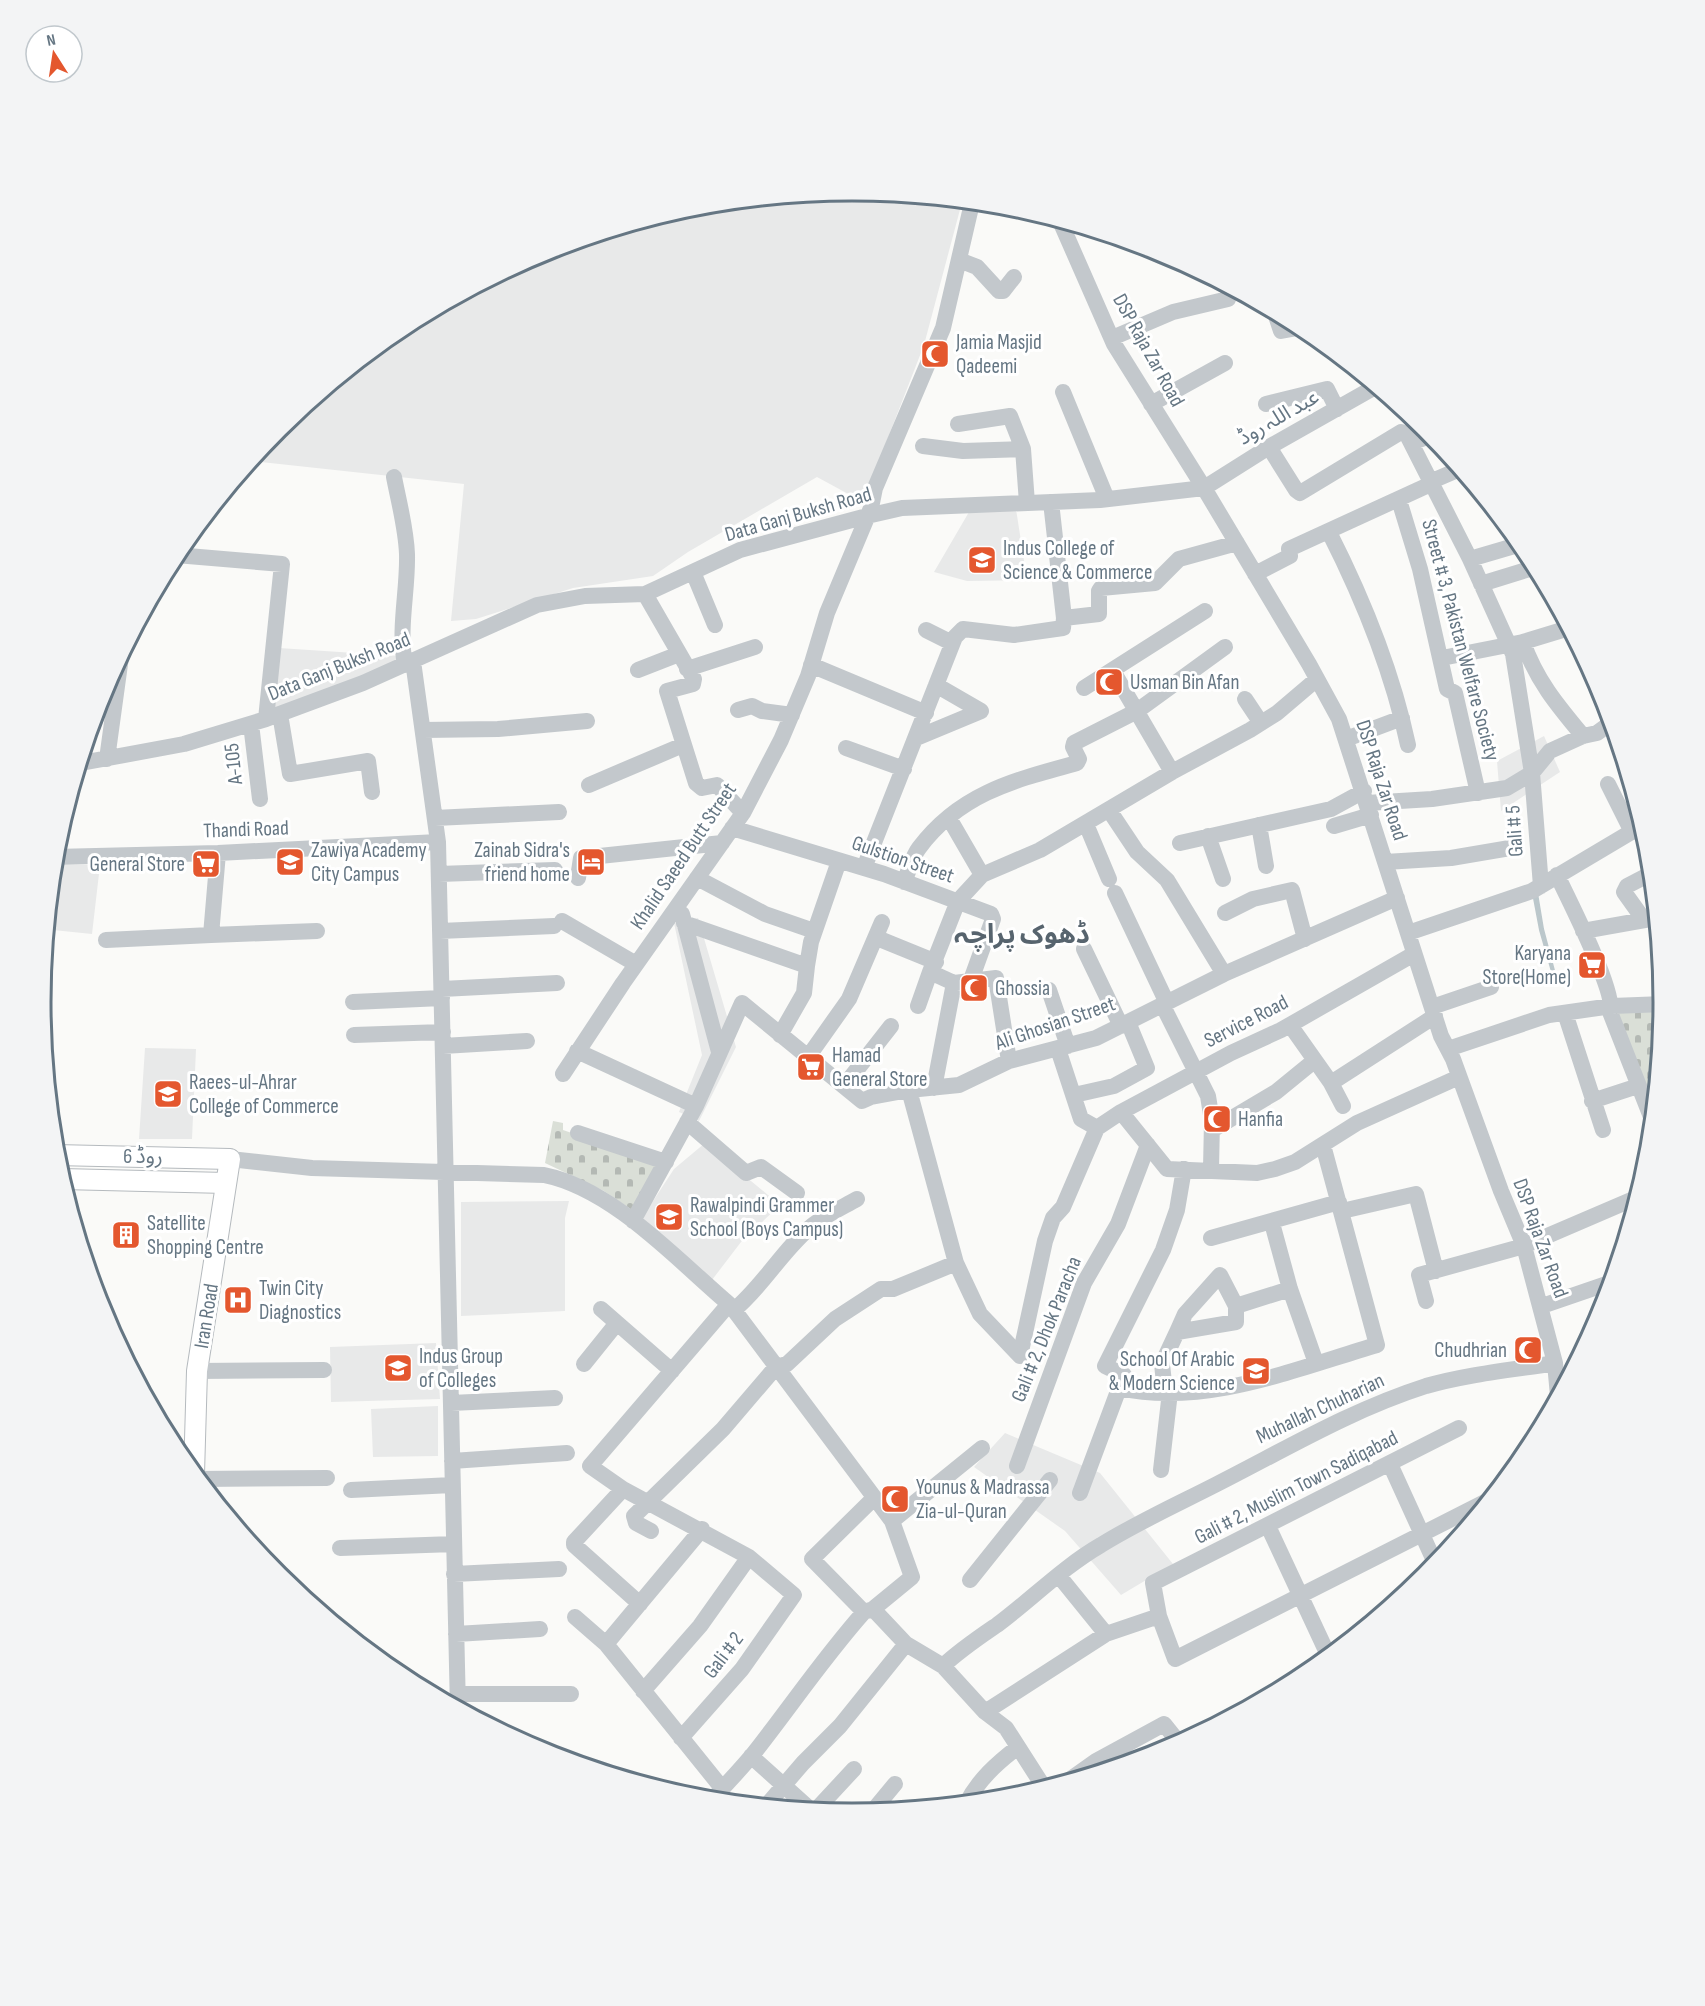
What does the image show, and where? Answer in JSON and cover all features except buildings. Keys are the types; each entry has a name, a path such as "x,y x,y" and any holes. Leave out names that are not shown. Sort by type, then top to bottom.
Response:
{"main road":[{"name":"روڈ 6","path":"65,1155 230,1159"},
{"name":"Iran Road","path":"194,1460 197,1371 230,1159"},
{"name":"روڈ 6","path":"71,1179 226,1183"}],"street":[{"name":"Khalid Saeed Butt Street","path":"563,1074 636,964 743,813 792,715 827,613 867,516 875,488 943,328 970,210"},
{"name":"DSP Raja Zar Road","path":"1064,230 1112,339 1237,543 1314,681 1339,719 1433,1011 1524,1246 1542,1306 1555,1363 1557,1385"},
{"path":"959,260 977,267 1001,291 1014,277"},
{"path":"1112,339 1173,312 1227,299 1228,295"},
{"path":"1151,404 1225,363"},
{"path":"1266,404 1327,389 1337,409"},
{"name":"عبد اللہ روڈ","path":"1204,488 1269,447 1369,390"},
{"path":"1063,392 1107,500"},
{"path":"958,424 1010,416 1023,449 1027,503"},
{"path":"1269,447 1300,493 1401,432 1405,432 1433,482 1481,584 1516,644 1553,700 1583,736"},
{"path":"1411,443 1422,439"},
{"path":"923,446 963,451 1023,449"},
{"path":"1255,574 1290,556 1289,549 1399,500 1453,473"},
{"path":"394,477 405,532 407,556 402,633 423,730 438,842 448,1173 452,1485 458,1700"},
{"name":"Data Ganj Buksh Road","path":"89,762 184,744 266,719 409,663 537,605 585,596 645,594 740,550 867,516 902,508 1107,500 1204,488"},
{"name":"Street # 3, Pakistan Welfare Society","path":"1399,500 1442,658 1448,691 1455,693 1478,793"},
{"path":"864,868 952,643 963,629 1014,635 1063,628 1065,618 1051,502"},
{"path":"1329,532 1357,589 1387,664 1408,745"},
{"path":"1065,618 1100,614 1099,591 1101,588 1155,583 1179,559 1237,543"},
{"path":"1470,559 1511,547"},
{"path":"187,556 282,564 266,719 290,774 368,761 372,792"},
{"path":"1481,584 1527,570"},
{"path":"693,572 716,625"},
{"path":"645,594 693,684 667,691 683,745 699,786 717,785 743,813"},
{"path":"1084,688 1205,611"},
{"path":"926,630 952,643"},
{"path":"1442,658 1516,644 1561,630"},
{"name":"Gali # 5","path":"1516,644 1514,656 1532,773 1541,886"},
{"path":"638,670 755,647"},
{"path":"904,882 918,849 945,819 976,796 1018,779 1077,763 1079,759 1073,747 1074,742 1137,711 1225,647"},
{"path":"811,665 926,713"},
{"path":"1113,671 1172,772"},
{"path":"1276,697 1314,681"},
{"path":"918,1006 958,902 982,875 1041,850 1172,772 1261,723 1314,681"},
{"path":"916,738 981,711 936,685"},
{"path":"106,759 117,686"},
{"path":"1245,699 1261,723"},
{"path":"738,710 752,706 762,711 792,715"},
{"path":"1346,739 1402,718"},
{"name":"A-105","path":"260,799 266,719"},
{"path":"423,730 498,729 587,721"},
{"path":"1179,843 1331,809 1507,788 1532,773 1550,751 1583,736 1597,733 1605,727"},
{"path":"589,785 683,745"},
{"path":"846,748 904,769"},
{"path":"1608,784 1633,822"},
{"path":"1334,825 1367,803"},
{"path":"1109,810 1137,852 1167,880 1224,974"},
{"path":"435,818 559,812"},
{"path":"949,818 982,875"},
{"path":"1086,824 1165,1005 1208,1096 1212,1130 1211,1169"},
{"path":"1259,825 1266,866"},
{"name":"Gulstion Street","path":"732,828 864,868 992,916 971,980"},
{"path":"1408,933 1541,886 1635,831"},
{"path":"1208,836 1223,879"},
{"name":"Thandi Road","path":"64,857 218,853 438,842"},
{"path":"578,878 581,858 722,843"},
{"path":"1385,862 1451,858 1510,848"},
{"path":"211,935 218,853"},
{"path":"780,1035 804,993 814,932 839,861"},
{"path":"439,874 555,870"},
{"path":"1557,876 1583,931 1612,1006 1610,1012 1647,1108"},
{"path":"1644,877 1628,886 1624,892 1649,918"},
{"path":"697,878 765,914 814,932"},
{"path":"1225,913 1253,899 1292,890 1305,939"},
{"name":"Ali Ghosian Street","path":"719,1052 742,1003 862,1101 871,1096 959,1085 1009,1061 1096,1038 1224,974 1397,898"},
{"path":"633,1221 696,1106 719,1052 679,904"},
{"path":"1583,931 1649,919"},
{"path":"440,931 558,923 636,964"},
{"path":"684,923 807,966"},
{"path":"808,1057 849,999 880,930 954,983 994,978 997,980 1009,1061"},
{"path":"106,940 316,931"},
{"path":"1074,1095 1114,1086 1147,1068 1084,949"},
{"name":"Service Road","path":"1097,1128 1121,1112 1290,1025 1414,954"},
{"path":"353,1002 557,983"},
{"path":"934,1088 954,983"},
{"path":"1331,1083 1433,1011 1491,987"},
{"path":"909,1090 956,1263 980,1314 1020,1356 1045,1241 1053,1218 1063,1207 1097,1128 1082,1119 1074,1095 1049,990"},
{"path":"1448,1049 1528,1021 1612,1006 1654,1004"},
{"path":"1565,1013 1603,1130"},
{"path":"1290,1025 1331,1083 1343,1106"},
{"path":"844,1086 891,1026"},
{"path":"354,1035 527,1041"},
{"path":"577,1051 696,1106"},
{"path":"1212,1130 1276,1092 1314,1061"},
{"path":"1121,1112 1167,1169 1211,1169 1257,1173 1295,1162 1357,1123 1459,1077"},
{"path":"1592,1101 1638,1086"},
{"path":"687,1122 746,1173 761,1167 798,1193"},
{"path":"578,1133 666,1162"},
{"name":"Gali # 2, Dhok Paracha","path":"1017,1466 1084,1283 1118,1224 1149,1144"},
{"path":"1119,1388 1144,1394 1262,1380 1377,1345 1323,1145"},
{"path":"230,1159 312,1168 544,1175 567,1180 633,1221 731,1307 892,1521 912,1577 869,1610 805,1681 751,1756 720,1793"},
{"path":"1080,1493 1124,1375 1105,1366 1164,1250 1177,1210 1184,1169"},
{"path":"1211,1238 1341,1207 1416,1194 1436,1270"},
{"path":"643,1691 700,1626 749,1557 702,1529 623,1489 590,1466 731,1307 755,1292 776,1264 813,1225 857,1199"},
{"path":"1426,1301 1419,1275 1524,1246 1629,1201"},
{"path":"1272,1223 1290,1289 1316,1363"},
{"path":"651,1531 633,1520 723,1429 776,1367 787,1364 836,1319 881,1288 893,1289 956,1263"},
{"path":"1161,1470 1167,1392 1162,1364 1185,1314 1220,1275 1236,1306 1236,1322 1177,1332"},
{"path":"1542,1306 1602,1285"},
{"path":"1236,1306 1290,1289"},
{"path":"601,1309 672,1371"},
{"path":"584,1364 617,1323"},
{"name":"Muhallah Chuharian","path":"943,1666 969,1643 998,1624 1027,1599 1100,1545 1143,1520 1217,1484 1301,1438 1364,1409 1426,1386 1555,1363"},
{"path":"197,1371 324,1370"},
{"path":"451,1403 555,1398"},
{"name":"Gali # 2, Muslim Town Sadiqabad","path":"1159,1616 1154,1583 1459,1428"},
{"path":"892,1521 982,1448"},
{"path":"452,1461 567,1453"},
{"path":"1390,1464 1432,1555"},
{"path":"208,1479 327,1478"},
{"path":"970,1580 1050,1480"},
{"path":"351,1490 452,1485"},
{"path":"623,1489 574,1542 574,1545 640,1604"},
{"path":"874,1498 812,1559 906,1644 943,1666 985,1712 1006,1728 1040,1782"},
{"path":"985,1712 1106,1634 1159,1616 1175,1659 1474,1507"},
{"path":"1268,1526 1325,1649"},
{"path":"606,1644 702,1529"},
{"path":"340,1548 454,1544"},
{"name":"Gali # 2","path":"681,1738 742,1669 794,1595 749,1557"},
{"path":"454,1574 559,1569"},
{"path":"1059,1576 1106,1634"},
{"path":"575,1617 606,1644 681,1738 716,1793"},
{"path":"456,1634 540,1629"},
{"path":"771,1800 840,1726 906,1644"},
{"path":"459,1701 571,1694"},
{"path":"1102,1764 1164,1724 1174,1736"},
{"path":"970,1796 974,1788 998,1762 1018,1747"},
{"path":"751,1756 804,1803"},
{"path":"820,1803 854,1769"},
{"path":"879,1803 896,1784"}],"shaded area":[{"path":"852,201 960,209 924,345 863,502 817,477 688,552 653,576 573,588 476,619 451,621 464,484 262,462 324,400 407,337 498,284 595,244 696,217 748,208"},
{"path":"1016,509 1027,580 967,581 934,572 969,512"},
{"path":"279,648 400,656 398,661 272,712"},
{"path":"1544,736 1560,772 1501,811 1497,761"},
{"path":"63,865 100,865 92,934 55,930"},
{"path":"698,918 736,1047 699,1121 679,1112 702,1055 674,923"},
{"name":"Raees-ul-Ahrar College of Commerce","path":"145,1048 196,1049 192,1139 139,1139"},
{"path":"705,1143 780,1205 741,1242 712,1280 640,1221 674,1169"},
{"path":"569,1201 565,1218 565,1311 461,1316 461,1202"},
{"path":"436,1343 440,1399 331,1402 330,1347"},
{"path":"438,1406 438,1456 373,1457 371,1409"},
{"path":"1005,1433 1100,1473 1173,1564 1121,1595 1065,1531 974,1467"}],"green space":[{"path":"1654,1008 1648,1101 1614,1009"},
{"path":"553,1121 563,1123 563,1130 659,1163 635,1212 604,1191 545,1163"}],"waterway":[{"path":"1534,893 1536,893 1542,929 1556,982 1541,930 1534,893"}],"place":[{"name":"Jamia Masjid Qadeemi","path":"935,354"},
{"name":"Indus College of Science & Commerce","path":"982,560"},
{"name":"Usman Bin Afan","path":"1109,682"},
{"name":"Zawiya Academy City Campus","path":"290,862"},
{"name":"Zainab Sidra's friend home","path":"591,862"},
{"name":"General Store","path":"206,864"},
{"name":"Karyana Store(Home)","path":"1592,965"},
{"name":"Ghossia","path":"974,988"},
{"name":"Hamad General Store","path":"811,1067"},
{"name":"Raees-ul-Ahrar College of Commerce","path":"168,1094"},
{"name":"Hanfia","path":"1217,1119"},
{"name":"Rawalpindi Grammer School (Boys Campus)","path":"669,1217"},
{"name":"Satellite Shopping Centre","path":"126,1235"},
{"name":"Twin City Diagnostics","path":"238,1300"},
{"name":"Chudhrian","path":"1528,1350"},
{"name":"Indus Group of Colleges","path":"398,1368"},
{"name":"School Of Arabic & Modern Science","path":"1256,1371"},
{"name":"Younus & Madrassa Zia-ul-Quran","path":"895,1499"}],"district":[{"name":"ڈھوک پراچہ","path":"1022,934"}]}
